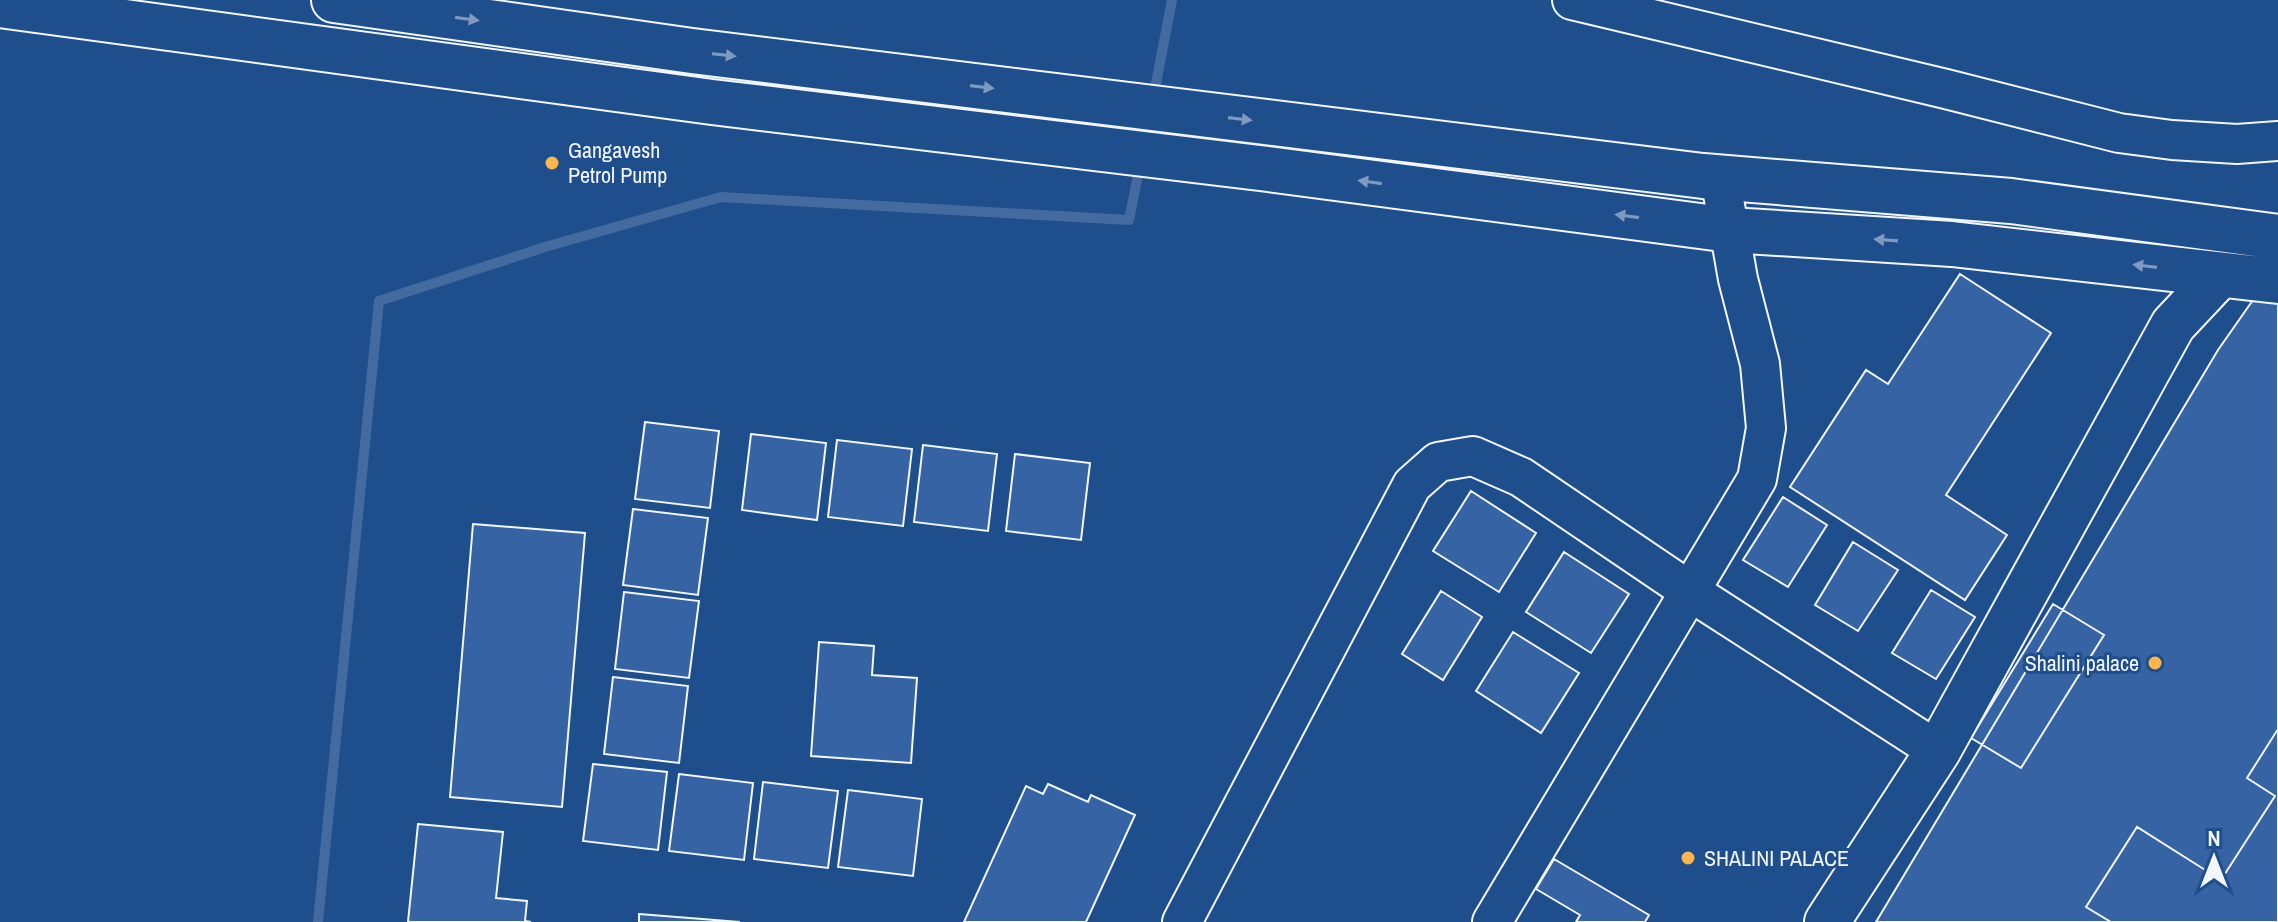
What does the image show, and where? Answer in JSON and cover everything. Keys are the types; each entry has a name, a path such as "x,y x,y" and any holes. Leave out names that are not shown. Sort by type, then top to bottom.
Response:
{"main road":[{"path":"334,0 692,51 1720,177 2011,201 2266,236"},
{"path":"0,5 60,7 712,102 1268,169 1730,230 1952,244 2278,281"},
{"path":"1827,922 1938,751 2173,325 2219,276"}],"street":[{"path":"1572,0 2119,133 2237,144 2278,141"},
{"path":"1492,922 1757,479 1766,428 1760,364 1738,279 1720,177"},
{"path":"2219,276 2266,236"},
{"path":"1196,917 1412,485 1438,462 1473,456 1521,477 1691,592 1938,751"}],"building":[{"path":"1960,274 2051,333 1946,495 2007,535 1965,600 1790,487 1866,370 1888,384"},
{"name":"Shalini palace","path":"2253,300 2278,302 2278,922 1876,922 2218,350"},
{"path":"645,422 719,431 710,508 635,499"},
{"path":"751,434 826,443 817,520 742,510"},
{"path":"837,440 912,449 903,526 828,517"},
{"path":"923,445 997,454 988,531 914,522"},
{"path":"1015,454 1090,463 1081,540 1006,531"},
{"path":"1471,491 1536,533 1499,592 1433,551"},
{"path":"1783,497 1827,525 1788,587 1743,560"},
{"path":"633,509 708,518 698,595 623,585"},
{"path":"473,524 585,533 562,807 450,797"},
{"path":"1853,542 1898,570 1858,631 1815,605"},
{"path":"1564,552 1629,594 1591,653 1526,612"},
{"path":"1931,590 1975,617 1936,679 1892,653"},
{"path":"1441,591 1482,617 1443,680 1402,654"},
{"path":"624,592 699,601 689,678 615,669"},
{"path":"2053,604 2104,635 2021,768 1971,738"},
{"path":"1513,632 1579,673 1541,733 1476,691"},
{"path":"819,642 874,646 872,675 917,678 911,763 811,756"},
{"path":"613,677 688,686 679,763 604,754"},
{"path":"2278,729 2278,922 2111,922 2086,907 2137,827 2221,880 2275,796 2247,778"},
{"path":"593,764 667,772 658,850 583,841"},
{"path":"679,774 753,783 744,860 669,851"},
{"path":"763,782 838,791 828,868 754,859"},
{"path":"1048,784 1088,802 1091,795 1135,815 1086,922 964,922 1026,786 1043,794"},
{"path":"848,790 922,799 913,876 838,867"},
{"path":"418,824 503,832 496,898 527,901 525,921 531,922 408,922"},
{"path":"1554,859 1649,915 1645,922 1576,922 1580,915 1536,889"},
{"path":"639,914 740,922 639,922"}],"waterway":[{"path":"1153,99 1172,0"},
{"path":"318,922 379,301 545,247 721,197 1129,220 1138,175"}],"place":[{"name":"Gangavesh Petrol Pump","path":"552,163"},
{"name":"Shalini palace","path":"2155,663"},
{"name":"SHALINI PALACE","path":"1688,858"}]}
